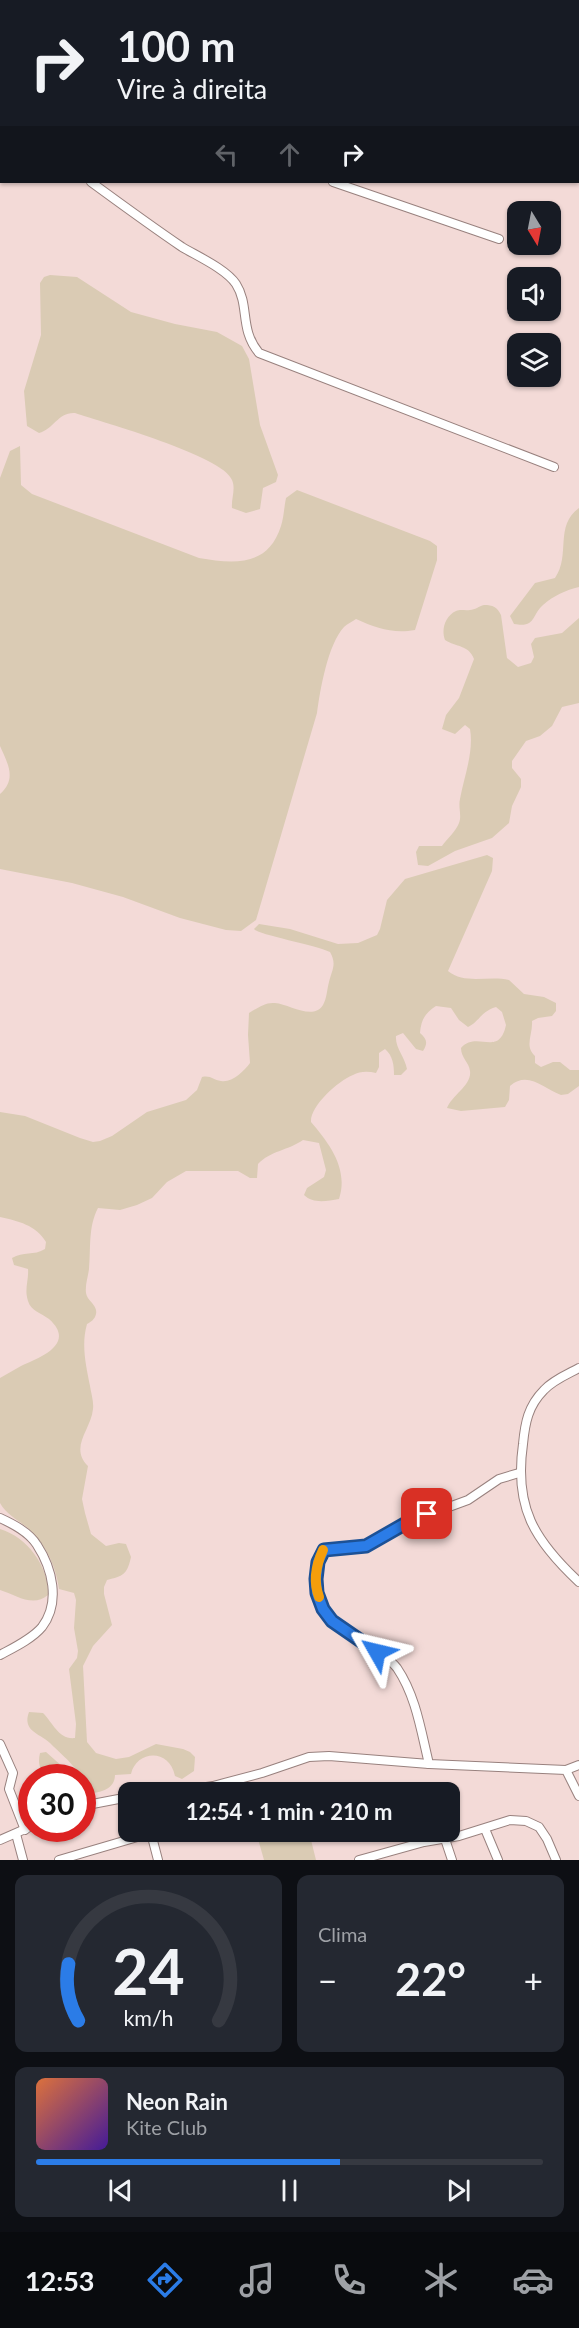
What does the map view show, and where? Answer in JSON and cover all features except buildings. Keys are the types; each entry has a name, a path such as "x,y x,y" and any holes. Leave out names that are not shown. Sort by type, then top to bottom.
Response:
{"street":[{"path":"93,183 230,277 237,285 243,304 247,333 259,353 554,466"},
{"path":"336,183 499,238"},
{"path":"579,1368 546,1387 530,1408 526,1420 519,1473 524,1503 531,1525 556,1561 579,1582"},
{"path":"429,1764 417,1714 404,1680 395,1665 332,1621 323,1609 317,1593 318,1562 324,1550 366,1546 408,1522 468,1500 499,1479 519,1473"},
{"path":"0,1518 16,1526 36,1543 53,1582 52,1602 42,1626 14,1648 0,1655"},
{"path":"0,1744 13,1773 9,1789 18,1807"},
{"path":"223,1782 252,1776 309,1757 329,1756 429,1764 566,1770 579,1766"},
{"path":"566,1770 579,1796"},
{"path":"96,1803 118,1799"},
{"path":"460,1835 510,1820 526,1821 539,1827 556,1860"},
{"path":"485,1829 498,1860"},
{"path":"0,1840 16,1834 23,1860"},
{"path":"59,1860 120,1842"},
{"path":"153,1842 158,1860"},
{"path":"359,1860 424,1842"},
{"path":"446,1842 452,1860"}],"shaded area":[{"path":"50,275 77,277 131,312 217,332 242,346 249,359 260,425 278,475 276,482 263,488 260,509 246,513 232,508 233,483 224,471 208,461 161,441 75,413 64,415 39,433 27,426 24,391 41,335 40,283 44,277"},
{"path":"20,446 21,485 32,494 199,558 237,561 259,556 275,539 282,523 286,498 297,490 430,541 437,546 437,560 415,630 385,629 356,619 345,626 333,644 320,692 317,713 256,920 241,931 226,930 180,918 123,897 72,883 0,869 0,794 10,777 0,746 0,478 10,451"},
{"path":"579,508 579,587 547,602 539,609 530,623 514,624 510,616 535,583 555,578 562,560 567,523 571,515"},
{"path":"484,605 494,607 501,615 507,658 518,667 531,663 534,657 531,644 535,638 562,633 579,618 579,703 562,707 552,726 540,736 526,741 512,761 512,768 521,779 521,787 512,806 509,823 492,838 455,851 428,866 418,865 416,852 419,846 442,846 459,823 460,802 471,747 470,729 465,725 455,734 442,729 446,715 459,698 474,659 466,649 445,640 444,628 452,613 472,610"},
{"path":"487,855 493,858 492,871 448,971 462,978 509,980 524,994 544,997 556,1003 556,1011 552,1016 532,1021 530,1048 535,1056 535,1063 541,1067 560,1062 570,1070 579,1070 579,1086 568,1094 561,1095 536,1082 523,1080 510,1086 509,1100 505,1107 461,1111 447,1108 470,1076 461,1048 474,1041 498,1040 503,1035 506,1025 502,1012 496,1007 487,1011 468,1027 459,1020 451,1008 436,1006 426,1014 421,1024 420,1033 426,1041 423,1051 416,1049 403,1033 396,1036 397,1045 407,1069 401,1075 394,1075 390,1055 385,1049 379,1053 379,1067 376,1073 361,1072 347,1078 333,1088 315,1109 311,1122 336,1157 339,1167 341,1188 339,1199 316,1201 304,1195 307,1188 324,1177 326,1170 319,1143 303,1140 274,1153 258,1164 257,1178 250,1178 238,1171 186,1171 167,1182 152,1198 137,1205 120,1210 98,1208 91,1230 86,1284 87,1296 96,1314 87,1324 85,1332 84,1347 93,1406 80,1452 88,1466 82,1499 91,1534 106,1546 126,1544 131,1557 124,1574 107,1580 104,1594 112,1625 93,1646 83,1666 87,1742 96,1753 116,1759 129,1757 156,1744 183,1749 195,1757 194,1771 182,1779 175,1776 166,1760 160,1757 146,1757 134,1766 131,1774 115,1775 112,1785 96,1792 96,1764 71,1764 50,1743 30,1728 27,1718 29,1712 43,1713 60,1734 75,1738 76,1724 69,1669 77,1658 78,1651 74,1628 76,1600 74,1593 59,1589 53,1565 42,1544 0,1503 0,1378 45,1354 57,1343 59,1336 57,1328 49,1319 29,1304 26,1292 28,1269 14,1265 12,1258 41,1251 45,1249 46,1242 32,1228 0,1217 0,1112 25,1116 80,1138 93,1142 100,1141 112,1136 147,1112 186,1100 197,1090 202,1077 221,1081 233,1078 250,1063 249,1013 268,1003 281,1004 307,1012 319,1010 325,999 333,967 330,952 254,929 259,924 290,929 338,944 358,943 377,935 387,900 405,879"},
{"path":"0,1529 19,1539 40,1563 45,1574 48,1595 42,1599 30,1600 0,1590"},
{"path":"46,1752 60,1764 40,1764 40,1753"},
{"path":"259,1842 312,1842 316,1860 264,1860"}],"slow traffic":[{"path":"319,1597 316,1579 318,1562 323,1550"}],"route":[{"path":"377,1652 332,1621 323,1609 317,1593 318,1562 324,1550 366,1546 427,1514"}]}
